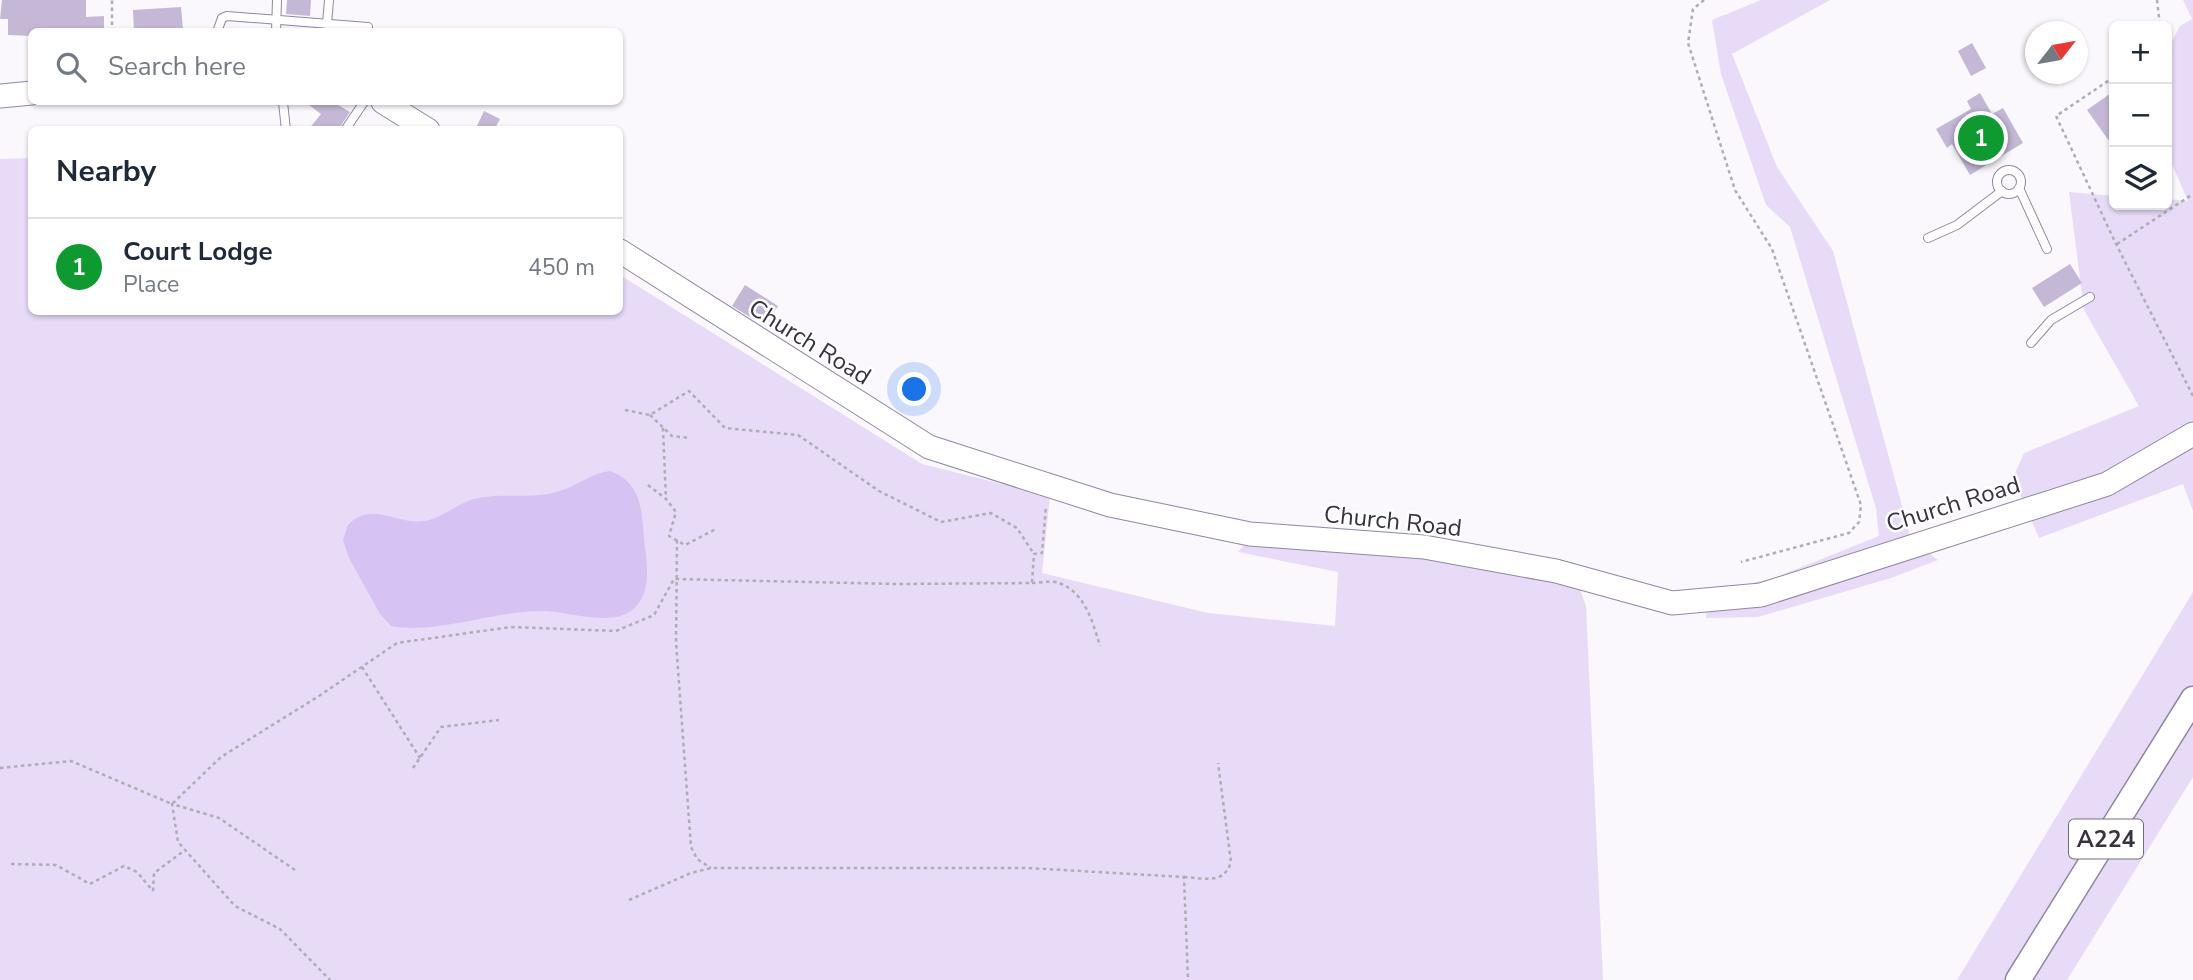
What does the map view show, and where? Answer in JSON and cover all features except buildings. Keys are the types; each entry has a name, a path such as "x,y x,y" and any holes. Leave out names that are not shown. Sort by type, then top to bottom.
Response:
{"main road":[{"name":"A224","path":"2018,980 2193,699"}],"street":[{"path":"0,96 28,93"},
{"path":"388,105 422,126"},
{"name":"Church Road","path":"623,253 929,447 1135,510 1250,534 1424,547 1556,571 1672,603 1761,595 2107,484 2193,434"}],"lane":[{"path":"276,28 277,0"},
{"path":"327,24 329,0"},
{"path":"218,28 222,18 228,16 368,27"},
{"path":"283,105 286,126"},
{"path":"348,126 362,105"},
{"path":"2002,191 1997,180 2001,173 2008,170 2019,176 2019,188 2047,249"},
{"path":"1928,238 1957,225 2002,191 2013,193 2019,188"},
{"path":"2031,343 2051,320 2090,297"}],"path":[{"path":"112,0 112,28"},
{"path":"1704,0 1693,9 1688,43 1735,190 1772,249 1861,505 1859,522 1849,534 1741,562"},
{"path":"2157,0 2159,21"},
{"path":"2109,80 2056,116 2116,244 2193,396"},
{"path":"2116,244 2193,194"},
{"path":"650,415 689,391 725,428 798,435 879,491 941,522 991,513 1017,528 1034,554 1032,583"},
{"path":"625,410 650,415 672,436 690,438"},
{"path":"663,428 666,499"},
{"path":"648,485 666,499 676,512 668,536 685,545 716,528"},
{"path":"1034,554 1042,553 1047,500"},
{"path":"677,540 674,579 676,642 691,846 698,859 711,868"},
{"path":"674,579 898,584 1059,583 1079,597 1091,617 1100,646"},
{"path":"172,804 220,757 397,643 511,627 615,631 654,615 674,579"},
{"path":"362,667 419,758"},
{"path":"413,768 441,727 499,720"},
{"path":"0,768 71,761 172,804 219,818 295,870"},
{"path":"629,900 691,873 711,868 1028,868 1220,878 1228,873 1231,862 1217,763"},
{"path":"172,804 178,842 235,906 280,929 330,980"},
{"path":"10,864 56,865 90,884 124,866 137,872 153,891 154,873 185,850"},
{"path":"1184,877 1188,980"}],"shaded area":[{"path":"1761,0 1830,0 1732,54 1777,167 1833,251 1911,539 1938,560 1891,578 1758,617 1706,618 1708,594 1777,577 1879,536 1876,508 1790,227 1766,205 1721,74 1712,20"},
{"path":"2183,0 2193,0 2193,511 2183,484 2039,538 2013,478 2024,453 2139,406 2084,310 2069,192 2109,196 2109,210 2172,210 2172,199 2188,201 2172,164 2172,41 2180,26 2192,19"},
{"path":"28,158 28,315 623,315 623,277 922,464 1050,496 1042,573 1208,613 1335,626 1338,572 1238,552 1246,543 1410,556 1578,584 1586,606 1603,980 0,980 0,159"},
{"path":"610,471 626,480 636,492 642,517 647,566 643,596 630,612 619,616 594,618 545,611 506,614 428,627 391,626 380,614 349,558 343,540 348,525 366,514 424,521 474,499 549,494"},
{"path":"2193,592 2193,777 2067,980 1957,980"}],"place":[{"name":"Court Lodge","path":"1981,138"}]}
